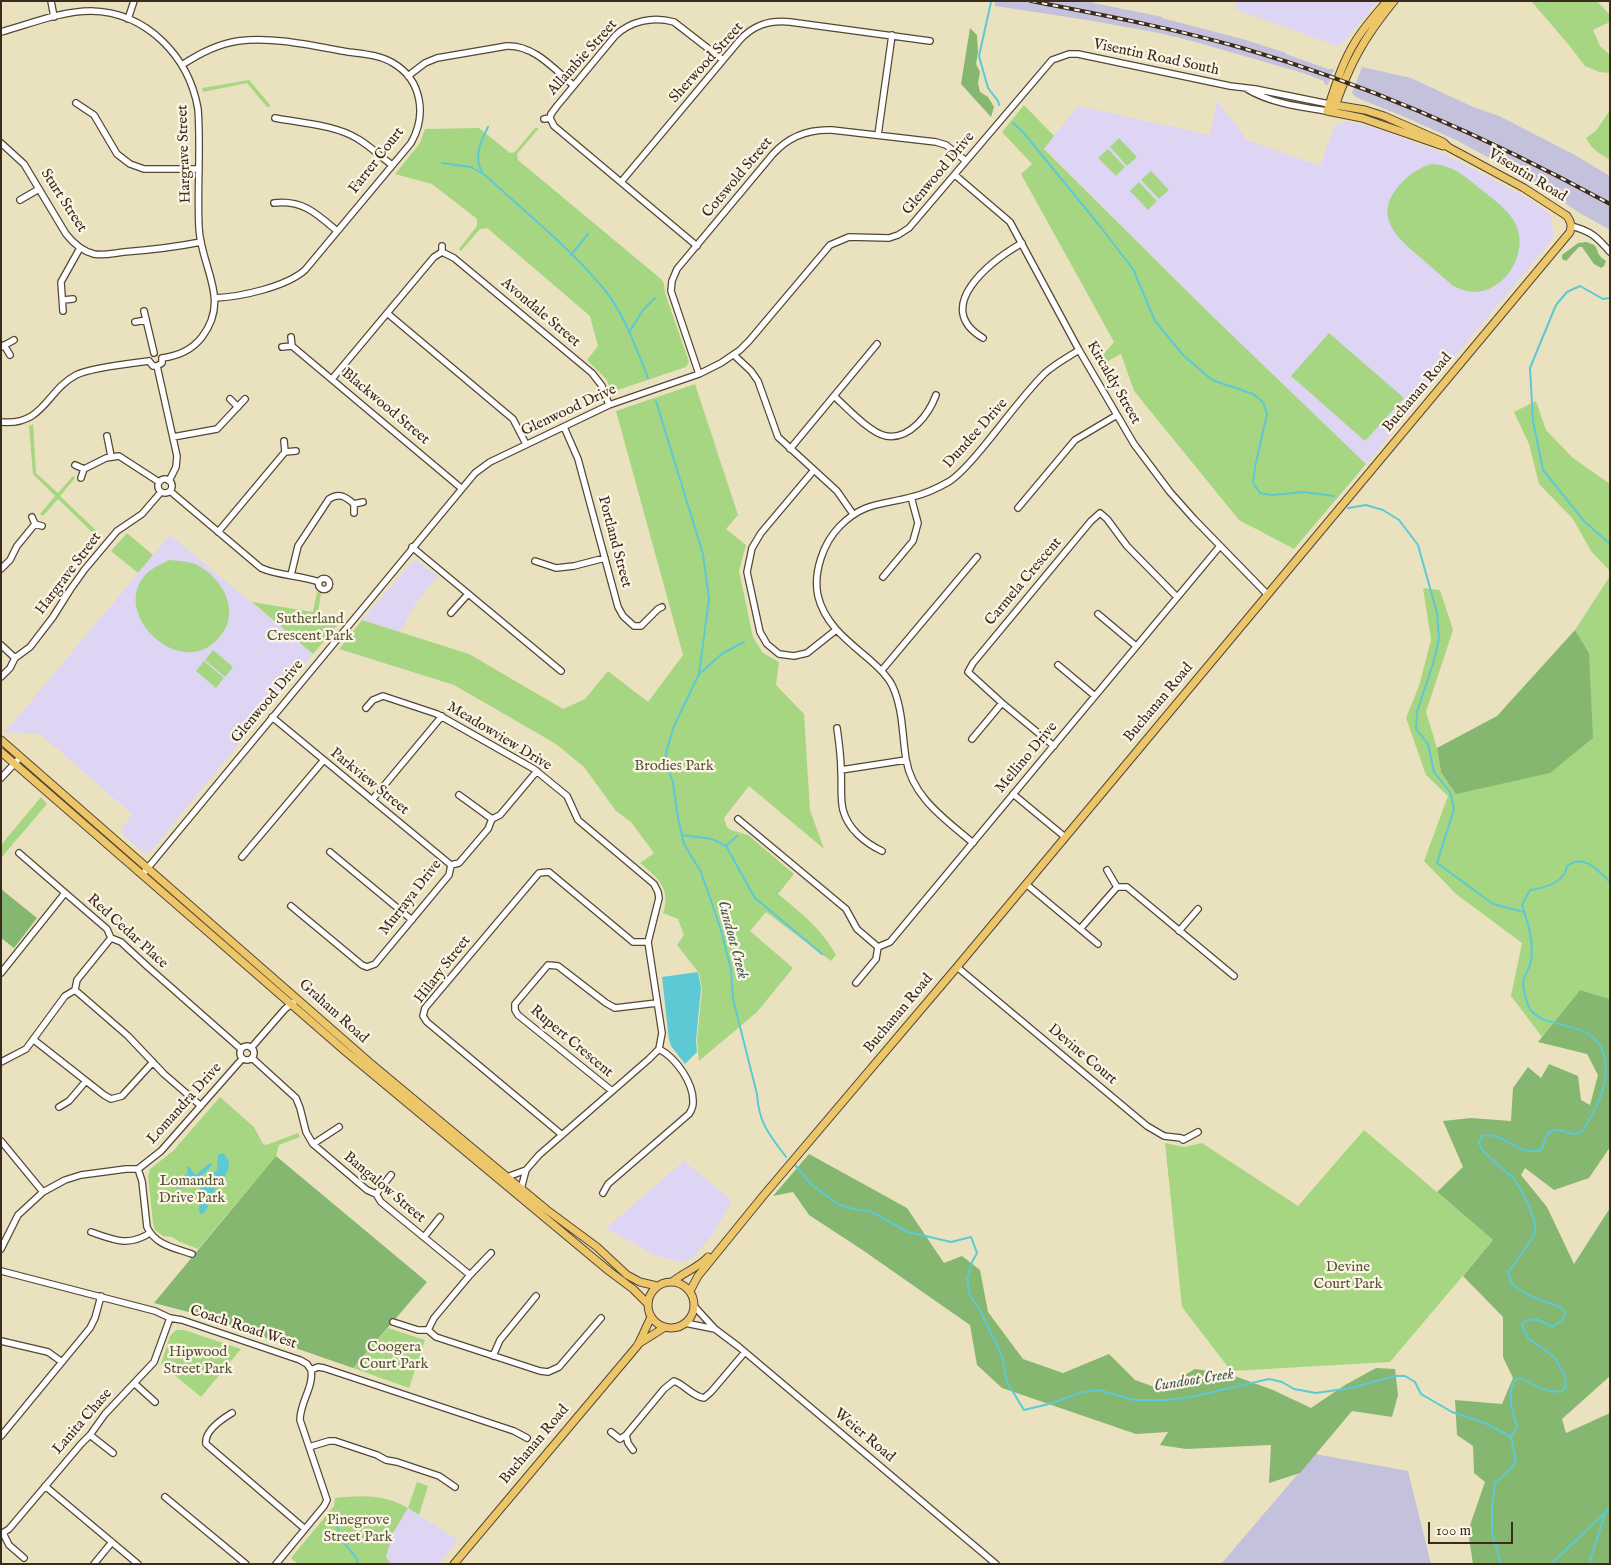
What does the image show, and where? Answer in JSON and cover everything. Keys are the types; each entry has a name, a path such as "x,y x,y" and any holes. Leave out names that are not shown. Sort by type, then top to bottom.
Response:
{"main road":[{"path":"1331,108 1343,65 1352,47 1387,1"},
{"path":"1331,108 1356,53 1394,1"},
{"name":"Visentin Road","path":"1331,108 1384,116 1427,134 1524,188 1567,216 1572,226"},
{"name":"Buchanan Road","path":"690,1291 698,1276 763,1196 957,967 1469,354 1570,232 1572,226"},
{"name":"Graham Road","path":"1,740 368,1062 521,1189 591,1242 626,1276 657,1286"},
{"name":"Graham Road","path":"1,752 291,1004 609,1272 634,1289 648,1304"},
{"name":"Buchanan Road","path":"672,1282 704,1261 754,1203 763,1196"},
{"path":"672,1282 685,1286 690,1291 694,1306 690,1318 685,1323 679,1326 665,1327 660,1325 652,1316 648,1304 657,1286 672,1282"},
{"name":"Buchanan Road","path":"454,1564 638,1344 652,1316"},
{"name":"Buchanan Road","path":"638,1344 665,1327"}],"street":[{"path":"50,1 54,17"},
{"path":"128,19 134,1"},
{"name":"Hargrave Street","path":"1,32 72,13 92,11 110,14 128,19 145,27 159,37 182,65 194,92 198,110 199,228 215,298 212,317 200,339 189,349 162,358"},
{"name":"Allambie Street","path":"621,182 547,119 554,109 618,33 625,27 640,21 664,20 674,22 723,60"},
{"name":"Sherwood Street","path":"621,182 748,32 770,22 790,22 930,41"},
{"path":"878,135 892,36"},
{"name":"Farrer Court","path":"182,65 202,52 236,41 257,40 315,46 378,57 392,62 408,76 419,98 421,116 411,143 305,270 295,277 243,295 215,298"},
{"path":"408,76 425,63 437,58 516,46 534,52 574,86"},
{"name":"Visentin Road South","path":"1060,56 1078,54 1247,89 1256,94 1286,103 1331,108"},
{"name":"Glenwood Drive","path":"142,875 475,473 485,465 526,444 609,405 699,374 734,355 753,336 830,245 849,237 886,238 902,233 912,226 1046,66 1060,56"},
{"path":"76,103 94,115 117,154 130,164 144,169 199,169"},
{"path":"275,118 351,135 359,139 392,166"},
{"name":"Cotswold Street","path":"699,374 671,288 675,272 773,154 791,138 804,132 817,130 941,143 966,161"},
{"name":"Sturt Street","path":"1,143 24,164 66,234 80,248 101,255 159,250 202,242"},
{"name":"Kircaldy Street","path":"955,174 1010,222 1079,350 1134,444 1170,492 1267,594"},
{"path":"621,182 697,246"},
{"path":"20,200 39,189"},
{"path":"274,203 290,202 303,206 337,231"},
{"name":"Visentin Road","path":"1572,226 1589,231 1610,252"},
{"path":"983,338 973,332 964,321 962,308 965,294 988,267 1004,253 1022,244"},
{"path":"64,311 62,279 80,248"},
{"name":"Avondale Street","path":"332,379 442,249 592,373 602,386 609,405"},
{"path":"62,300 73,299"},
{"path":"144,311 154,353"},
{"path":"387,313 513,419 526,444"},
{"path":"136,322 146,320"},
{"path":"282,347 292,346 292,336"},
{"path":"10,354 3,346 14,340"},
{"path":"790,449 877,344"},
{"name":"Blackwood Street","path":"292,346 462,488"},
{"name":"Dundee Drive","path":"973,842 931,808 918,791 910,775 906,760 898,698 891,682 882,670 836,630 824,614 818,596 818,571 821,557 838,528 853,514 876,504 932,491 951,480 968,465 1046,372 1079,350"},
{"path":"154,353 160,354 162,358 162,362 157,366 153,366 149,361 150,355 154,353"},
{"path":"734,355 751,371 758,381 778,437 837,491 853,514"},
{"path":"1,422 15,423 33,416 45,406 68,380 79,373 149,361"},
{"path":"157,366 177,462 169,481"},
{"path":"834,396 871,428 886,436 902,434 914,428 932,405 936,395"},
{"path":"230,399 238,407"},
{"path":"173,437 216,429 244,399"},
{"path":"1018,508 1075,440 1117,415"},
{"name":"Portland Street","path":"564,426 578,459 618,607 623,616 634,626 641,626 662,607"},
{"path":"107,436 111,456"},
{"path":"284,441 285,452"},
{"path":"218,532 285,452 296,451"},
{"path":"81,478 84,469 111,456 123,458 159,482"},
{"path":"75,465 84,469"},
{"path":"814,470 761,533 752,548 747,572 760,632 771,648 779,654 794,656 807,653 836,630"},
{"path":"159,482 169,481"},
{"path":"169,481 172,484 170,491"},
{"path":"159,482 158,486 161,492 170,491"},
{"path":"170,491 261,568 268,571 306,577 319,582"},
{"name":"Hargrave Street","path":"1,677 10,668 15,658 30,647 53,617 80,576 117,531 142,514 161,492"},
{"path":"291,575 298,546 329,499 341,495 347,498 354,504 354,513"},
{"path":"883,577 913,541 918,523 911,497"},
{"path":"354,504 363,502"},
{"name":"Carmela Crescent","path":"1054,746 968,672 973,663 1100,513 1107,519 1127,546 1177,597"},
{"path":"32,517 35,524"},
{"path":"35,524 42,526"},
{"path":"1,569 10,560 21,540 35,524"},
{"name":"Mellino Drive","path":"856,983 876,959 878,947 890,942 1220,546"},
{"path":"412,547 561,672"},
{"path":"882,670 977,557"},
{"path":"536,561 556,568 574,566 605,558"},
{"path":"451,613 468,594"},
{"path":"1098,614 1136,646"},
{"path":"1,645 15,658"},
{"path":"1058,665 1095,696"},
{"name":"Meadowview Drive","path":"366,708 373,700 383,696 442,716 537,771 566,796 578,820 654,884 659,898 648,942 662,1033 659,1049"},
{"path":"972,739 1002,703"},
{"path":"372,800 442,716"},
{"name":"Parkview Street","path":"272,717 451,865"},
{"path":"837,728 842,770 843,808 848,823 856,833 875,848 882,851"},
{"path":"1,778 20,757"},
{"path":"842,770 906,760"},
{"path":"242,857 323,761"},
{"name":"Murraya Drive","path":"291,906 362,965 367,967 375,964 449,875 451,865 459,863 488,829 492,819 500,815 537,771"},
{"path":"1013,794 1065,837"},
{"path":"459,795 492,819"},
{"path":"738,819 846,909 857,929 878,947"},
{"path":"330,852 412,920"},
{"name":"Red Cedar Place","path":"19,853 107,929 111,938 121,942 241,1049"},
{"path":"1107,870 1117,887"},
{"name":"Hilary Street","path":"561,1134 427,1022 423,1016 425,1008 539,873 549,872 633,942 648,942"},
{"path":"1026,884 1098,944"},
{"path":"1080,929 1117,887"},
{"path":"1117,887 1127,888 1234,976"},
{"path":"1,974 65,893"},
{"path":"1180,931 1198,909"},
{"path":"1,1062 22,1052 34,1040 65,996 75,990 77,979 111,938"},
{"name":"Rupert Crescent","path":"612,1092 518,1015 515,1010 516,1004 548,965 558,966 615,1008 657,1003"},
{"name":"Devine Court","path":"957,967 1147,1126 1164,1136 1181,1138 1183,1140 1198,1132"},
{"path":"75,990 128,1036 201,1106"},
{"path":"252,1048 291,1004 299,1000"},
{"path":"34,1040 107,1097 117,1099 153,1062"},
{"path":"247,1046 252,1048 254,1054 252,1058 248,1060 242,1059 240,1055 241,1049 247,1046"},
{"path":"521,1189 526,1170 539,1154 650,1060 659,1049 668,1054 682,1070 689,1082 694,1104 689,1114 608,1184 603,1193"},
{"name":"Bangalow Street","path":"252,1058 296,1098 306,1132 313,1144 367,1190 376,1194 381,1202 470,1275"},
{"name":"Lomandra Drive","path":"138,1169 165,1147 242,1059"},
{"path":"59,1107 70,1101 86,1081"},
{"path":"313,1144 339,1127"},
{"path":"1,1141 42,1192"},
{"path":"1,1249 18,1215 42,1192 65,1180 81,1175 138,1169 142,1181 147,1227 150,1233 163,1244 192,1254"},
{"path":"507,1177 526,1170"},
{"path":"376,1194 391,1176"},
{"path":"424,1237 440,1217"},
{"path":"91,1232 122,1242 137,1240 150,1233"},
{"path":"428,1330 434,1318 491,1253"},
{"name":"Coach Road West","path":"1,1271 155,1311 170,1318 182,1320 300,1360 307,1364 311,1370 318,1367 324,1368 514,1431 527,1438"},
{"path":"1,1436 93,1323 101,1296"},
{"path":"493,1356 500,1340 536,1296"},
{"name":"Weier Road","path":"694,1306 715,1329 745,1352 996,1564"},
{"name":"Lanita Chase","path":"2,1534 9,1529 90,1435 101,1419 156,1359 170,1318"},
{"path":"393,1322 418,1330 428,1330 435,1336 540,1372 552,1371 562,1365 601,1318"},
{"name":"Weier Road","path":"685,1323 715,1329"},
{"path":"1,1341 48,1352 62,1362"},
{"path":"611,1432 620,1439 626,1435 664,1389 674,1382 682,1384 698,1397 704,1398 745,1352"},
{"path":"276,1564 327,1500 300,1415 311,1379 311,1370"},
{"path":"134,1383 155,1402"},
{"path":"232,1413 220,1420 208,1435 206,1442 208,1446 305,1529"},
{"path":"90,1435 113,1453"},
{"path":"626,1435 628,1443 633,1450"},
{"path":"309,1447 329,1440 335,1441 377,1455 386,1460 439,1476 455,1487"},
{"path":"45,1486 138,1564"},
{"path":"165,1497 246,1564"},
{"path":"2,1534 9,1545 24,1558"},
{"path":"94,1564 112,1542"}],"shaded area":[{"path":"995,1 1092,1 1093,3 1163,17 1246,40 1328,69 1334,69 1328,85 1324,84 1324,81 1303,73 1192,41 1087,20 995,6"},
{"path":"1235,1 1378,1 1340,46 1235,9"},
{"path":"1362,67 1411,78 1471,106 1499,116 1575,155 1610,176 1610,230 1578,212 1539,185 1456,140 1355,97 1352,93"},
{"path":"1217,100 1247,140 1320,166 1334,126 1347,121 1378,129 1443,153 1531,200 1551,215 1554,237 1366,464 1206,310 1044,148 1078,106 1210,135"},
{"path":"170,535 313,654 151,851 144,853 123,835 122,829 132,814 40,734 5,732"},
{"path":"416,560 438,576 416,603 400,632 362,620 411,563"},
{"path":"684,1161 732,1201 711,1237 692,1258 682,1262 656,1256 606,1228"},
{"path":"1315,1454 1408,1471 1431,1564 1221,1564"},
{"path":"408,1508 458,1540 439,1564 391,1564 386,1557 393,1533"}],"green space":[{"path":"1597,1 1610,15 1610,22 1593,30 1600,46 1610,55 1610,73 1599,72 1585,66 1532,2"},
{"path":"970,28 977,35 978,52 976,64 980,72 978,83 980,92 988,97 994,107 991,117 961,84"},
{"path":"249,80 271,106 267,107 247,83 203,92 202,88"},
{"path":"1024,105 1054,136 1044,149 1206,310 1366,464 1294,549 1239,520 1134,391 1121,354 1099,366 1097,362 1114,342 1021,174 1032,164 1002,132"},
{"path":"1610,110 1610,160 1593,148 1586,138 1596,131"},
{"path":"479,128 510,153 515,152 535,128 539,128 517,154 518,160 661,279 664,283 665,293 689,362 686,367 612,392 606,379 587,360 598,346 590,316 487,228 480,229 461,251 459,249 477,226 477,219 432,184 395,174 420,143 425,129"},
{"path":"1119,138 1137,157 1127,166 1110,147"},
{"path":"1108,149 1125,167 1116,176 1098,158"},
{"path":"1431,164 1445,166 1462,174 1493,198 1511,216 1519,232 1518,256 1513,267 1497,284 1487,290 1472,292 1453,286 1397,235 1388,218 1390,199 1397,188 1408,176"},
{"path":"1151,171 1169,190 1159,199 1141,180"},
{"path":"1139,182 1157,201 1148,210 1130,191"},
{"path":"1586,242 1595,246 1600,257 1606,261 1601,268 1594,264 1582,247 1579,247 1566,261 1562,259 1562,255 1578,243"},
{"path":"1329,333 1404,398 1365,441 1291,376"},
{"name":"Brodies Park","path":"695,384 738,515 726,529 746,545 739,571 753,637 763,653 779,662 776,685 804,714 810,810 824,849 749,786 724,818 727,827 748,835 794,874 778,894 817,929 836,955 831,961 766,912 750,931 793,968 757,1012 699,1061 697,1040 702,989 699,973 677,945 684,935 678,919 663,913 665,897 661,884 640,863 654,853 631,822 616,811 584,767 556,744 454,685 339,649 362,620 469,654 563,709 585,699 608,671 648,702 683,655 616,411"},
{"path":"1536,401 1546,430 1573,458 1610,484 1610,571 1591,551 1573,519 1539,484 1529,444 1514,412"},
{"path":"33,424 36,473 58,493 73,476 75,478 60,496 102,536 99,539 58,499 43,516 40,514 55,496 33,474 29,426"},
{"path":"127,533 153,555 138,573 111,551"},
{"path":"169,560 192,563 199,566 219,584 228,600 229,618 226,627 211,645 194,652 175,650 158,641 145,626 137,609 137,591 146,574"},
{"path":"1610,576 1610,999 1580,990 1542,1037 1511,996 1522,943 1456,894 1424,861 1448,796 1426,775 1406,718 1419,686 1431,640 1423,588 1440,590 1453,630 1426,712 1437,748 1441,772 1589,653 1575,630"},
{"name":"Sutherland Crescent Park","path":"317,592 321,593 318,613 344,617 313,654 252,602 313,612"},
{"path":"1575,630 1589,653 1593,738 1550,773 1456,794 1441,772 1437,748 1497,716"},
{"path":"213,650 233,667 225,677 205,660"},
{"path":"204,661 224,678 216,688 196,671"},
{"path":"41,797 47,804 1,858 1,845"},
{"path":"1,889 37,918 14,948 1,938"},
{"path":"1580,990 1610,999 1610,1147 1589,1178 1554,1190 1525,1168 1521,1175 1547,1207 1574,1264 1610,1208 1610,1376 1562,1419 1566,1433 1610,1413 1610,1564 1473,1564 1468,1531 1485,1482 1474,1473 1473,1446 1457,1435 1455,1400 1502,1404 1513,1378 1503,1357 1503,1317 1463,1276 1493,1240 1437,1192 1463,1167 1443,1121 1471,1118 1511,1121 1513,1088 1528,1067 1541,1078 1549,1064 1578,1076 1581,1100 1590,1105 1598,1075 1587,1054 1538,1042"},
{"name":"Lomandra Drive Park","path":"220,1097 254,1127 263,1144 266,1145 298,1133 300,1137 279,1145 276,1156 198,1249 172,1237 163,1236 155,1230 148,1176 150,1169 173,1151"},
{"name":"Devine Court Park","path":"1364,1130 1493,1240 1390,1362 1231,1371 1182,1307 1165,1143 1184,1147 1202,1143 1298,1206"},
{"path":"809,1154 907,1208 944,1263 962,1256 980,1270 988,1312 1023,1359 1063,1373 1109,1354 1135,1380 1160,1389 1195,1369 1229,1374 1273,1390 1311,1408 1345,1385 1376,1368 1395,1369 1398,1395 1392,1417 1352,1411 1300,1473 1269,1483 1271,1445 1186,1449 1160,1445 1168,1432 1136,1434 1002,1388 977,1365 970,1325 809,1215 793,1192 773,1196"},
{"path":"276,1156 427,1282 353,1368 200,1315 154,1303"},
{"name":"Coogera Court Park","path":"388,1328 425,1340 409,1388 353,1368"},
{"name":"Hipwood Street Park","path":"176,1330 184,1330 241,1349 201,1397 161,1364 170,1336"},
{"path":"417,1482 428,1486 419,1515 408,1508"},
{"name":"Pinegrove Street Park","path":"354,1496 381,1498 399,1503 408,1508 393,1533 386,1557 391,1564 298,1564 291,1558 334,1506 335,1498"}],"water":[{"path":"698,972 701,988 696,1041 697,1052 685,1064 671,1046 669,1040 662,977"},
{"path":"223,1153 229,1164 226,1175 212,1195 206,1210 201,1214 199,1212 200,1186 217,1170 218,1155"},
{"path":"212,1163 211,1166 194,1183 178,1189 172,1187 172,1184 188,1173 187,1166 190,1167 194,1174 197,1174"}],"waterway":[{"path":"991,2 979,56 988,88 999,105"},
{"path":"1013,123 1023,132 1133,269 1155,321 1183,355 1212,380 1253,394 1263,402 1267,414 1253,483 1260,493 1272,495 1303,492 1334,496"},
{"path":"483,174 478,162 478,156 480,144 488,127"},
{"path":"442,163 471,167 485,175 576,259 604,289 618,310 648,378"},
{"path":"571,255 588,234"},
{"path":"1610,298 1603,299 1580,286 1567,292 1556,305 1530,368 1533,421 1543,470 1584,521 1610,544"},
{"path":"630,331 643,310 655,298"},
{"name":"Cundoot Creek","path":"656,401 703,554 709,599 699,674 674,726 665,761 673,782 684,844 701,872 720,927 731,969 733,999 760,1113 770,1135 786,1157"},
{"path":"1348,508 1366,505 1383,510 1399,520 1418,545 1437,613 1439,639 1417,712 1416,729 1428,744 1434,772 1450,792 1454,809 1437,863 1493,904 1524,912"},
{"path":"699,674 723,653 744,642"},
{"path":"682,835 712,839 726,846 755,898 822,954"},
{"path":"726,846 737,836"},
{"path":"1511,1437 1517,1427 1511,1398 1512,1386 1515,1380 1522,1378 1537,1386 1557,1392 1563,1391 1566,1386 1565,1375 1554,1357 1528,1338 1522,1326 1525,1321 1536,1319 1553,1327 1562,1320 1565,1314 1562,1308 1528,1295 1512,1284 1508,1273 1533,1236 1535,1231 1534,1219 1524,1196 1513,1178 1485,1153 1479,1143 1482,1136 1490,1135 1524,1150 1541,1150 1550,1132 1553,1130 1574,1134 1582,1132 1593,1113 1606,1075 1604,1054 1598,1042 1589,1034 1543,1019 1534,1014 1528,1005 1523,983 1530,964 1532,946 1522,905 1530,890 1553,884 1562,877 1567,866 1580,861 1591,865 1610,882"},
{"name":"Cundoot Creek","path":"795,1165 811,1184 839,1205 870,1211 908,1232 951,1242 971,1237 977,1253 967,1279 970,1296 979,1308 1002,1356 1007,1382 1024,1410 1053,1403 1082,1392 1099,1390 1134,1400 1167,1400 1191,1397 1269,1379 1282,1382 1294,1389 1316,1393 1351,1388 1395,1376 1405,1376 1415,1382 1421,1394 1452,1412 1487,1424 1511,1437 1516,1460 1511,1469 1495,1483 1492,1506 1492,1532 1501,1564"},
{"path":"1551,1564 1610,1508"},
{"path":"1589,1564 1605,1514"},
{"path":"337,1525 342,1540 357,1559 358,1564"}],"railway":[{"path":"1031,1 1189,34 1242,48 1337,79 1476,136 1610,204"}]}
